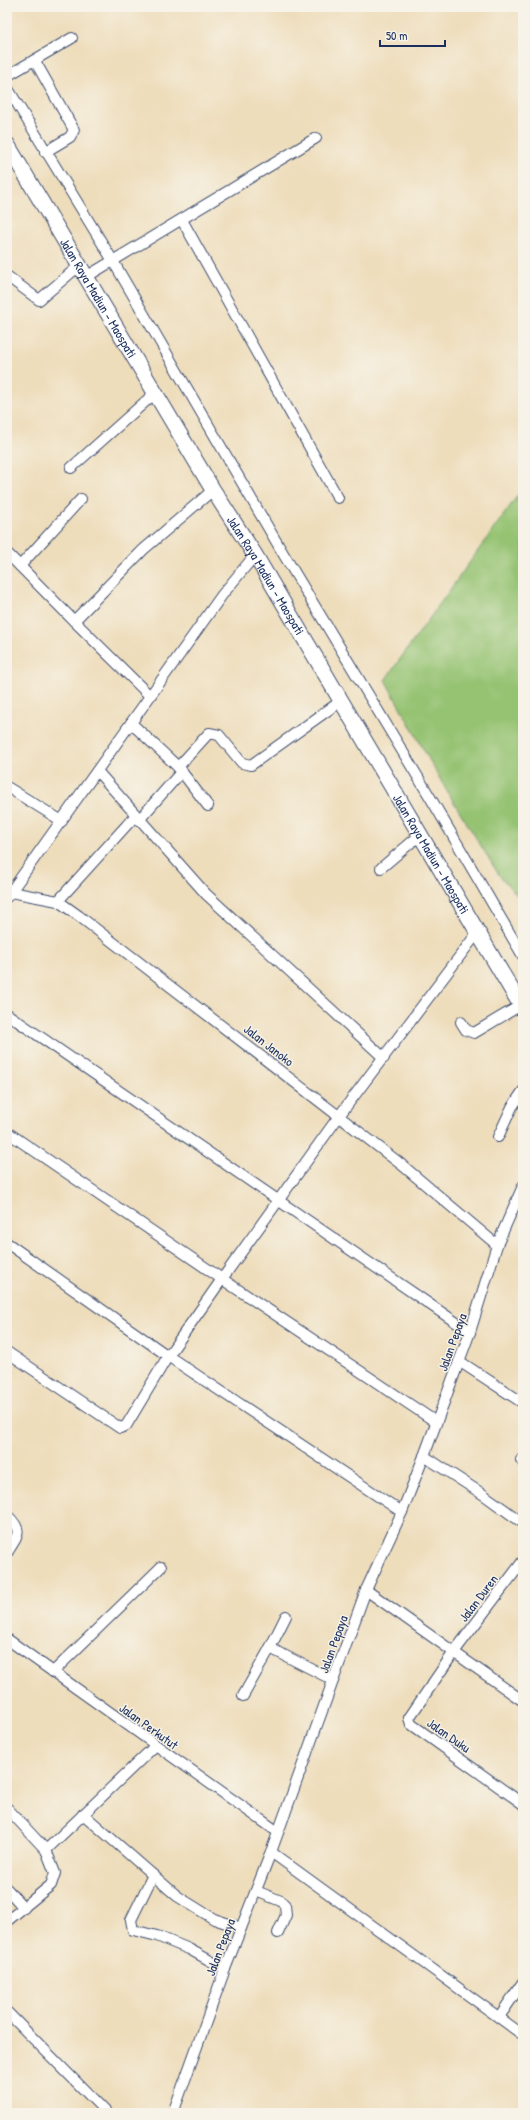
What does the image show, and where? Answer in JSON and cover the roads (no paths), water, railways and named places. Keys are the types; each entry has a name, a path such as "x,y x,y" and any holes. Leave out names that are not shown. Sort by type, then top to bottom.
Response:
{"highway":[{"name":"Jalan Raya Madiun - Maospati","path":"7,144 213,490 255,555 522,1007"}],"street":[{"path":"7,76 72,38"},
{"path":"35,61 74,130 70,137 45,152"},
{"path":"7,87 45,152 113,261 284,555 426,790 523,956"},
{"path":"7,276 39,300 83,271 113,261 316,138"},
{"path":"182,220 338,498"},
{"path":"71,468 155,393"},
{"path":"74,621 143,550 213,490"},
{"path":"20,566 81,499"},
{"path":"7,553 150,696"},
{"path":"9,895 222,595 255,555"},
{"path":"58,901 137,818 209,733 219,736 242,763 251,765 341,701"},
{"path":"131,723 180,769 208,806"},
{"path":"97,772 206,894 384,1058"},
{"path":"7,787 62,821"},
{"path":"381,868 420,835"},
{"name":"Jalan Janoko","path":"9,895 58,901 75,913 402,1165 497,1245"},
{"path":"7,1352 120,1428 126,1426 168,1356 222,1280 339,1116 478,932"},
{"path":"460,1022 466,1030 474,1033 522,1007"},
{"path":"7,1014 470,1332"},
{"path":"498,1137 512,1107 523,1092"},
{"path":"7,1132 222,1280 436,1422"},
{"name":"Jalan Pepaya","path":"173,2113 225,1969 271,1852 366,1590 402,1512 424,1456 470,1332 497,1245 523,1186"},
{"path":"7,1243 168,1356 402,1512"},
{"path":"459,1361 523,1403"},
{"path":"424,1456 484,1494 523,1523"},
{"path":"7,1515 17,1526 18,1536 7,1553"},
{"name":"Jalan Duren","path":"454,1652 523,1561"},
{"path":"53,1672 161,1567"},
{"path":"366,1590 523,1701"},
{"path":"243,1696 286,1616"},
{"name":"Jalan Perkutut","path":"7,1639 155,1746 278,1832"},
{"path":"270,1648 333,1680"},
{"name":"Jalan Duku","path":"454,1652 410,1714 409,1721 411,1724 523,1804"},
{"path":"46,1850 155,1746"},
{"path":"7,1808 46,1850 55,1873 54,1881 7,1921"},
{"path":"83,1814 177,1896 214,1919 241,1928"},
{"path":"271,1852 523,2035"},
{"path":"153,1875 131,1920 134,1930 158,1936 189,1949 225,1969"},
{"path":"7,1890 24,1908"},
{"path":"256,1891 281,1901 285,1905 286,1915 278,1933"},
{"path":"499,2017 523,1982"},
{"path":"7,2012 107,2113"}]}
